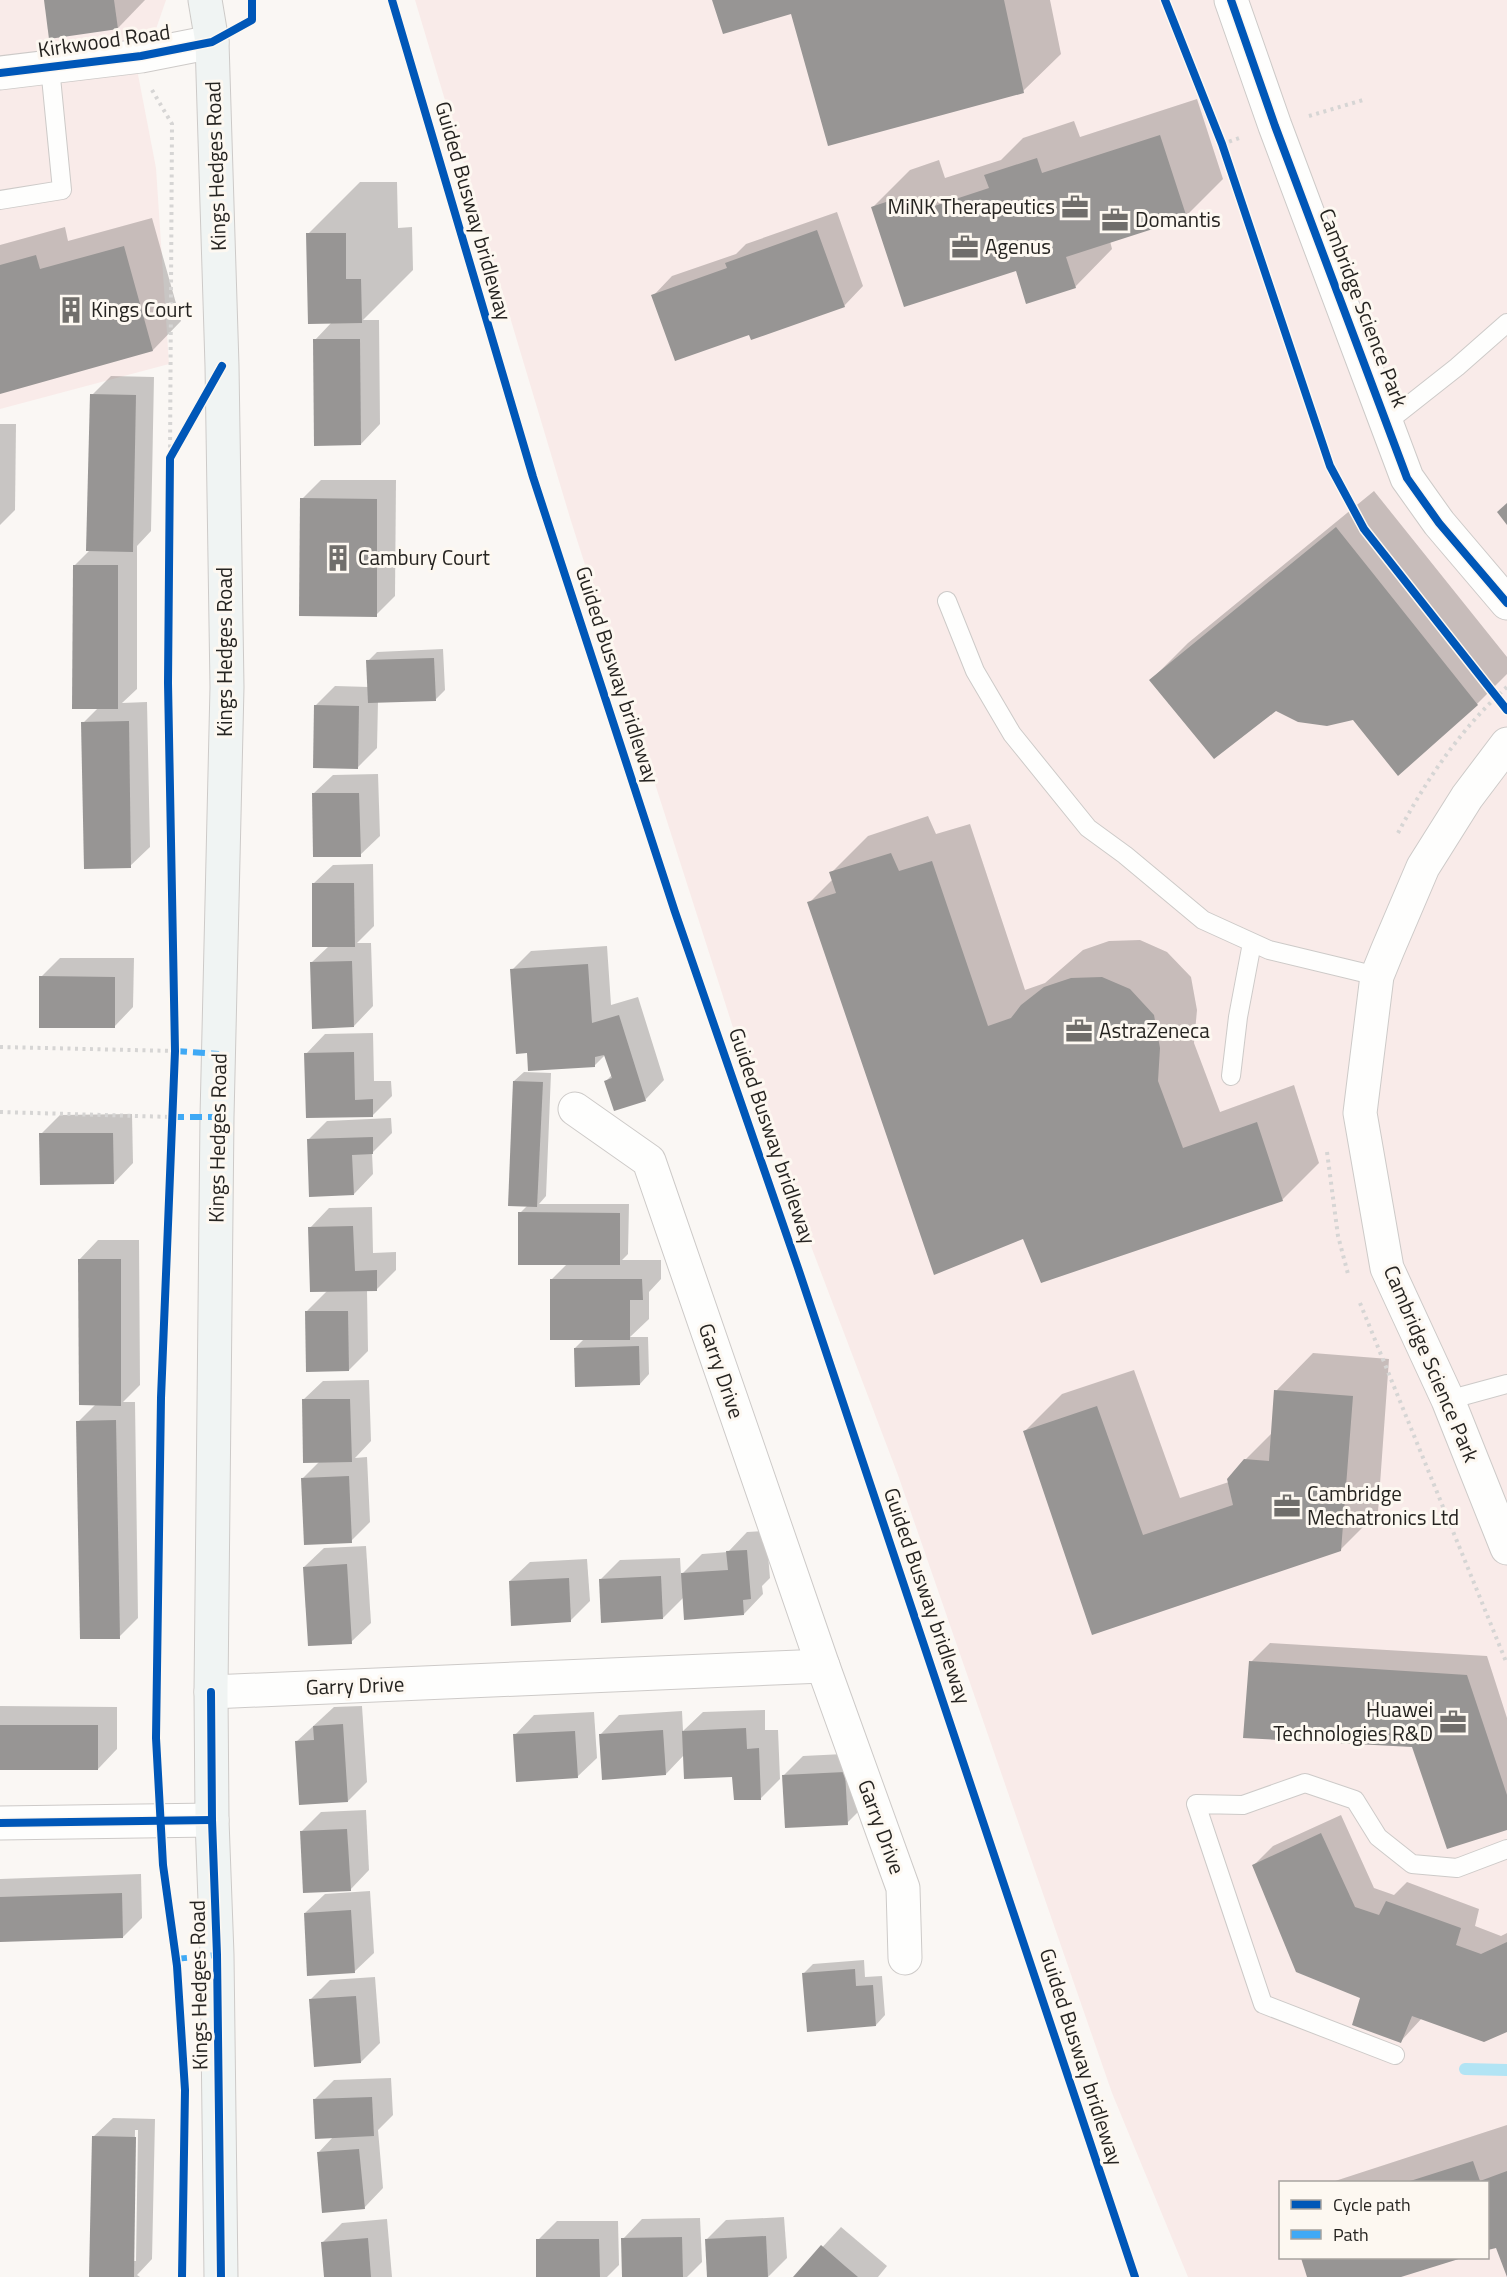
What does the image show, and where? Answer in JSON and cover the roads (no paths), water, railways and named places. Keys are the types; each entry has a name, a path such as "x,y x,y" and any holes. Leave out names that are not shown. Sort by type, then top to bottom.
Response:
{"street":[{"name":"Kings Hedges Road","path":"205,0 212,42 222,366 227,687 218,1107 211,1692 221,2277"},
{"name":"Cambridge Science Park","path":"1231,0 1275,126 1407,478 1439,523 1507,603"},
{"name":"Kirkwood Road","path":"0,73 141,56 212,42"},
{"name":"Cambridge Science Park","path":"1507,744 1467,797 1423,867 1377,976 1360,1113 1387,1268 1448,1400 1507,1548"},
{"name":"Garry Drive","path":"575,1109 649,1161 823,1666 903,1888 905,1958"},
{"name":"Garry Drive","path":"211,1692 823,1666"},
{"path":"0,1822 212,1820"}],"lane":[{"path":"0,200 62,190 50,67"},
{"path":"1386,423 1507,323"},
{"path":"947,601 975,671 1012,734 1088,828 1125,855 1203,920 1269,950 1377,976"},
{"path":"1231,1076 1238,1017 1252,943"},
{"path":"1448,1400 1507,1384"},
{"path":"1395,2055 1263,2004 1196,1804 1244,1805 1305,1783 1355,1800 1378,1837 1412,1864 1457,1868 1507,1849"}],"waterway":[{"path":"1465,2069 1507,2070"}],"place":[{"name":"MiNK Therapeutics","path":"1075,207"},
{"name":"Domantis","path":"1115,220"},
{"name":"Agenus","path":"965,247"},
{"name":"Kings Court","path":"71,310"},
{"name":"Cambury Court","path":"338,558"},
{"name":"AstraZeneca","path":"1079,1031"},
{"name":"Cambridge Mechatronics Ltd","path":"1287,1506"},
{"name":"Huawei Technologies R&D","path":"1453,1722"}]}
